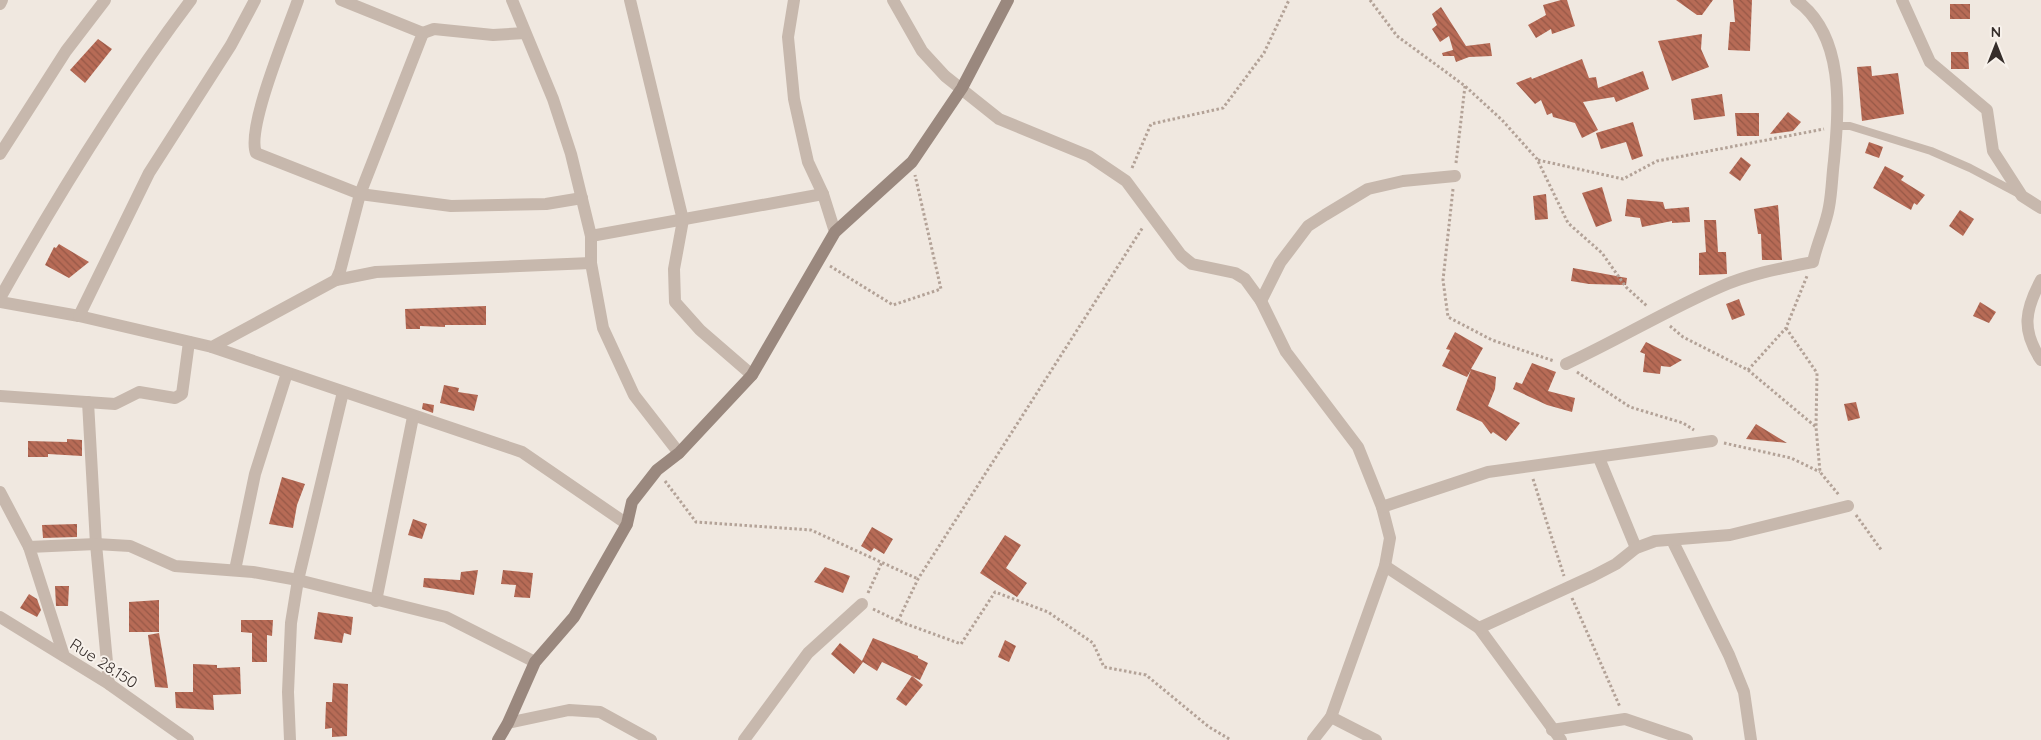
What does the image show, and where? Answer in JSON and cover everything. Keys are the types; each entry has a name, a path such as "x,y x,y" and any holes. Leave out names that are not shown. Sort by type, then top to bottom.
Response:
{"street":[{"path":"0,154 66,52 105,0"},
{"path":"0,298 56,200 164,36 191,0"},
{"path":"78,316 150,172 231,45 255,0"},
{"path":"298,0 265,94 254,148 256,153 360,194 451,206 546,204 582,198"},
{"path":"512,0 556,108 582,198 591,236 591,263 604,328 634,395 679,453"},
{"path":"630,0 683,220 674,269 675,302 694,324 752,375"},
{"path":"794,0 788,37 794,99 808,162 823,194 835,232"},
{"path":"893,0 922,51 945,76 999,119 1089,156 1126,181 1181,255 1192,264 1235,273 1245,279 1261,301 1286,352 1358,447 1382,507 1390,538 1385,566 1331,717 1313,740"},
{"path":"498,740 508,723 535,662 574,617 626,524 632,502 657,470 679,453 752,375 835,232 912,162 962,88 1008,0"},
{"path":"1566,364 1614,342 1659,316 1722,286 1769,271 1813,262 1829,208 1837,126 1837,84 1828,42 1806,7 1796,0"},
{"path":"1902,0 1930,62 1986,110 1993,151 2022,196 2041,208"},
{"path":"344,1 422,34"},
{"path":"336,280 360,194 422,34 434,28 493,34 525,33"},
{"path":"1261,301 1280,263 1308,226 1325,215 1368,189 1403,181 1455,176"},
{"path":"591,236 823,194"},
{"path":"212,347 336,280 376,272 591,263"},
{"path":"2041,280 2030,301 2027,324 2032,346 2041,360"},
{"path":"0,302 78,316 212,347 412,417 522,452 626,524"},
{"path":"0,396 115,404 139,392 175,398 182,394 189,342"},
{"path":"235,570 255,474 287,373"},
{"path":"290,740 288,692 291,623 298,580 344,392"},
{"path":"88,402 96,544 109,684"},
{"path":"376,601 412,417"},
{"path":"1382,507 1488,472 1712,441"},
{"path":"1599,458 1636,548"},
{"path":"0,492 29,547 64,656"},
{"path":"1479,628 1593,576 1616,564 1636,548 1655,541 1730,535 1848,506"},
{"path":"1672,540 1729,655 1744,692 1751,740"},
{"path":"29,547 96,544 135,547 175,566 235,570 298,580 446,617 535,662"},
{"path":"1385,566 1479,628 1556,735 1625,719 1687,740"},
{"path":"744,740 808,652 862,604"},
{"name":"Rue 28.150","path":"0,617 109,684 188,740"},
{"path":"508,723 569,710 600,712 651,740"},
{"path":"1331,717 1376,740"}],"lane":[{"path":"1837,126 1850,126 1931,151 1970,168 2022,196"}],"path":[{"path":"1126,181 1151,124 1223,108 1264,53 1289,0"},
{"path":"1370,0 1397,36 1465,86 1502,120 1537,160 1568,223 1602,253 1626,287 1683,337 1748,370 1816,427"},
{"path":"1465,86 1443,280 1448,317 1492,340 1566,364 1630,407 1683,424 1712,441 1791,458 1820,472 1882,550"},
{"path":"1537,160 1623,179 1657,161 1837,126"},
{"path":"819,260 893,305 941,289 912,162"},
{"path":"898,620 918,579 1151,214"},
{"path":"1748,370 1786,328 1813,262"},
{"path":"1786,328 1817,373 1816,427 1820,472"},
{"path":"657,470 696,522 811,530 918,579"},
{"path":"882,562 862,604 961,644 994,592 1048,612 1093,643 1104,667 1146,675 1209,727 1231,740"}],"building":[{"path":"1567,0 1575,26 1552,34 1551,29 1536,38 1528,25 1546,15 1543,5"},
{"path":"1676,0 1713,0 1702,15 1697,15"},
{"path":"1733,0 1752,0 1750,51 1728,50 1730,22 1735,22"},
{"path":"1950,4 1970,4 1970,19 1950,19"},
{"path":"1441,7 1466,46 1490,43 1492,56 1469,57 1456,62 1454,56 1443,56 1442,53 1453,50 1449,36 1440,42 1432,29 1437,25 1432,14"},
{"path":"1702,34 1701,49 1709,67 1672,81 1658,41"},
{"path":"98,39 112,49 85,83 70,70"},
{"path":"1951,52 1968,52 1969,69 1951,69"},
{"path":"1582,59 1589,78 1596,77 1598,88 1643,71 1649,89 1616,102 1614,97 1583,102 1598,130 1582,138 1575,123 1553,117 1552,113 1547,115 1541,100 1535,104 1516,83 1531,77 1532,79"},
{"path":"1871,66 1872,76 1898,73 1904,114 1862,121 1857,67"},
{"path":"1722,94 1725,116 1694,120 1691,99"},
{"path":"1788,112 1801,122 1793,131 1770,134"},
{"path":"1735,113 1759,113 1759,136 1737,136"},
{"path":"1633,122 1643,156 1632,160 1626,142 1601,149 1596,133"},
{"path":"1869,142 1883,147 1879,158 1865,153"},
{"path":"1741,157 1751,165 1740,181 1729,173"},
{"path":"1885,166 1904,176 1901,180 1925,195 1917,205 1914,203 1911,210 1873,188"},
{"path":"1602,187 1612,221 1596,227 1582,193"},
{"path":"1546,194 1548,219 1535,220 1533,196"},
{"path":"1627,199 1663,202 1665,209 1689,207 1690,222 1672,223 1672,221 1642,227 1640,218 1625,216"},
{"path":"1778,205 1782,260 1762,260 1761,234 1758,234 1754,209"},
{"path":"1960,210 1974,219 1963,236 1949,226"},
{"path":"1704,220 1716,220 1718,252 1726,252 1727,274 1699,275 1699,253 1706,252"},
{"path":"59,244 89,262 69,278 45,265 54,247 56,248"},
{"path":"1573,268 1627,278 1626,285 1589,284 1571,281"},
{"path":"1739,299 1745,315 1732,320 1726,304"},
{"path":"1980,302 1996,312 1989,323 1973,316"},
{"path":"486,306 486,325 420,326 420,329 406,329 405,309"},
{"path":"1455,332 1483,348 1471,369 1496,377 1495,389 1488,406 1520,423 1506,441 1493,432 1491,434 1482,422 1456,410 1471,370 1467,377 1442,366 1450,350 1446,349"},
{"path":"1646,342 1682,360 1670,367 1661,366 1660,374 1643,372 1645,354 1640,352"},
{"path":"1532,363 1556,372 1548,391 1575,398 1572,412 1547,405 1513,389 1516,382 1522,384"},
{"path":"444,385 459,388 458,392 478,395 474,411 440,403"},
{"path":"1856,402 1860,418 1848,421 1844,404"},
{"path":"423,403 434,405 433,413 422,409"},
{"path":"1756,424 1787,443 1746,439"},
{"path":"67,439 82,440 82,456 48,454 48,457 28,457 28,441 67,442"},
{"path":"282,477 305,484 297,505 293,528 269,524"},
{"path":"413,519 427,524 422,539 408,535"},
{"path":"77,524 77,537 43,538 42,525"},
{"path":"872,527 893,539 884,554 874,548 871,552 861,546"},
{"path":"1005,535 1021,545 1006,568 1027,583 1017,597 980,573"},
{"path":"825,567 850,576 843,593 814,582"},
{"path":"478,570 474,595 423,587 424,578 460,580 461,572"},
{"path":"503,570 533,573 530,598 514,597 516,585 501,584"},
{"path":"55,586 69,586 68,606 56,606"},
{"path":"29,594 37,599 41,610 37,617 20,608"},
{"path":"159,600 159,632 129,632 129,602"},
{"path":"318,612 353,617 351,635 344,633 342,643 314,639"},
{"path":"241,620 273,620 272,636 267,635 267,662 252,662 252,633 241,632"},
{"path":"159,633 168,688 155,687 148,635"},
{"path":"873,638 918,656 918,658 928,663 920,680 882,662 877,671 863,662 854,674 831,654 840,643 862,661"},
{"path":"1005,640 1016,646 1009,662 998,657"},
{"path":"193,664 217,665 217,668 240,667 241,694 213,695 214,710 176,708 175,692 193,692"},
{"path":"912,676 923,685 906,706 896,699"},
{"path":"333,683 348,684 347,736 332,737 332,728 325,729 326,702 332,702"}]}
